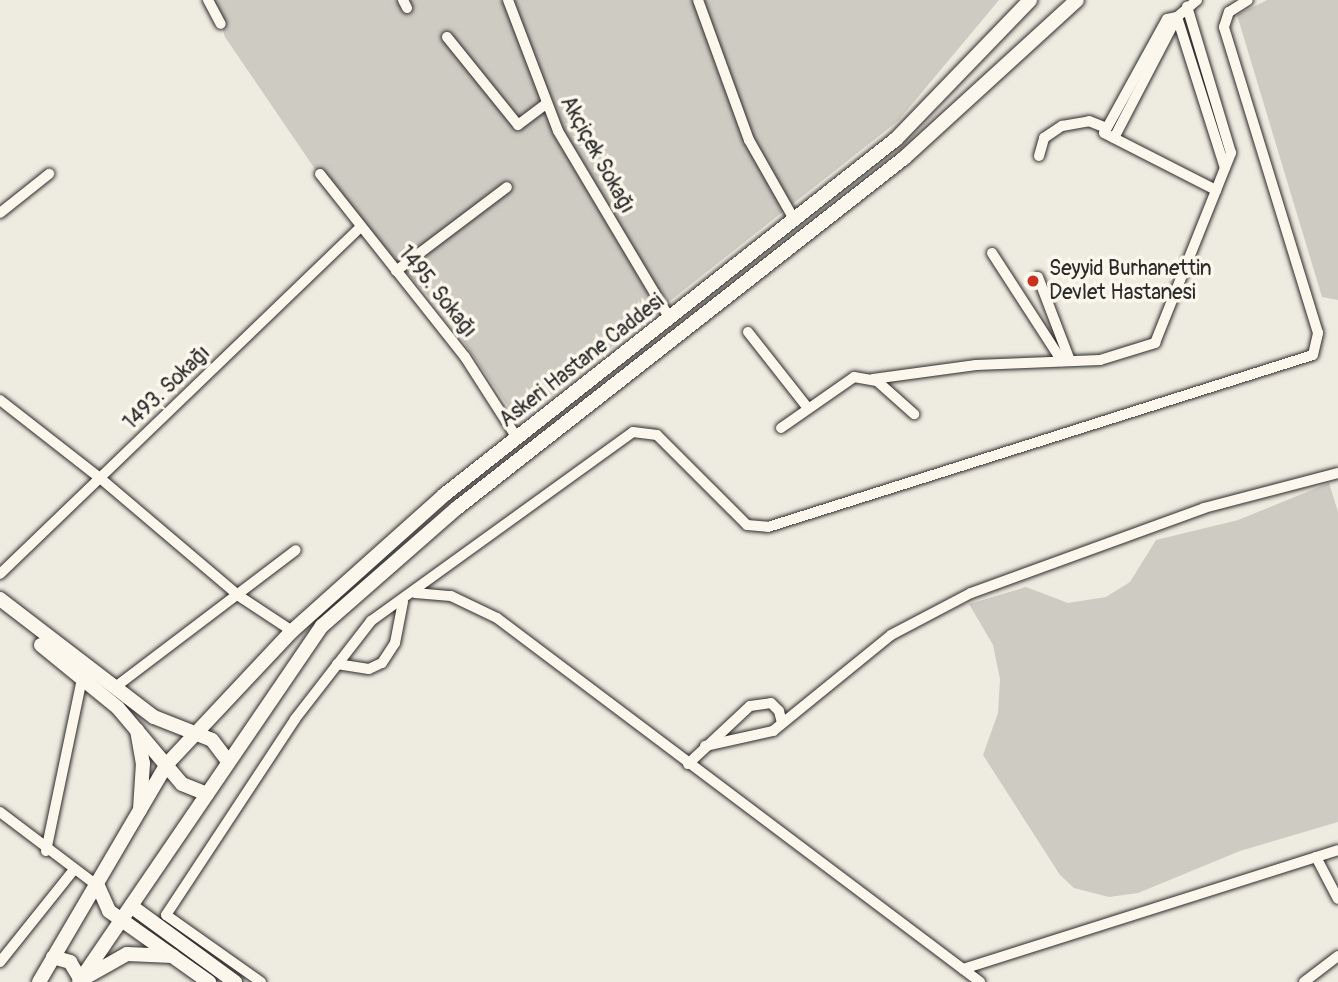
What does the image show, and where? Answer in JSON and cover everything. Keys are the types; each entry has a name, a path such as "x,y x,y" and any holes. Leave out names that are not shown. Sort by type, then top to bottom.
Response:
{"street":[{"path":"208,0 221,24"},
{"name":"Akçiçek Sokağı","path":"508,0 545,105 583,179 670,320"},
{"path":"698,0 749,140 795,221"},
{"name":"Askeri Hastane Caddesi","path":"39,982 98,887 167,764 196,730 292,631 422,513 795,221 917,120 1030,0"},
{"name":"Askeri Hastane Caddesi","path":"228,761 311,639 417,541 883,175 1077,0"},
{"path":"1114,138 1177,17 1197,0"},
{"path":"261,982 166,915 295,719 371,621 403,602 638,431 661,438 747,524 768,527 1310,358 1319,338 1224,27 1226,15 1248,0"},
{"path":"781,428 849,378 873,379 965,366 1113,358 1155,343 1231,153 1187,6"},
{"path":"1177,17 1167,19 1104,133 1216,190"},
{"path":"1177,17 1224,168"},
{"path":"447,37 518,125 545,105"},
{"path":"1040,156 1047,134 1062,125 1089,121 1107,128"},
{"path":"0,214 49,174"},
{"name":"1495. Sokağı","path":"320,174 359,228 465,357 517,438"},
{"path":"396,271 507,187"},
{"name":"1493. Sokağı","path":"0,574 359,228"},
{"path":"992,253 1066,361"},
{"path":"1038,276 1066,361"},
{"path":"748,332 807,407"},
{"path":"873,379 914,414"},
{"path":"0,400 100,478 239,596 292,631"},
{"path":"705,746 758,737 782,723 877,645 955,600 1204,508 1338,473"},
{"path":"114,688 239,596 296,550"},
{"path":"414,593 451,596 487,612 980,982"},
{"path":"0,599 154,717 196,730 218,744 228,761 80,981"},
{"path":"337,664 369,669 382,663 395,643 403,602"},
{"path":"0,610 82,677 136,729 182,784 207,794"},
{"path":"46,851 82,677"},
{"path":"688,764 739,712 755,704 774,705 782,723"},
{"path":"136,729 143,763 140,811"},
{"path":"0,812 46,851 98,887 106,908 209,982"},
{"path":"963,969 1338,850"},
{"path":"1316,857 1338,899"},
{"path":"0,962 73,871"},
{"path":"131,906 235,982"},
{"path":"80,981 127,954 173,956"},
{"path":"1304,982 1338,956"},
{"path":"53,957 70,962 80,981"}],"shaded area":[{"path":"214,0 999,0 898,121 518,421 441,309 334,197 225,37"},
{"path":"1267,0 1338,0 1338,300 1322,297 1237,15"},
{"path":"1329,483 1338,512 1338,822 1240,851 1138,893 1109,897 1074,888 1060,875 983,755 998,713 1000,679 993,645 969,604 1026,587 1068,603 1106,597 1130,582 1156,540 1238,520"}],"place":[{"name":"Seyyid Burhanettin Devlet Hastanesi","path":"1033,281"}]}
